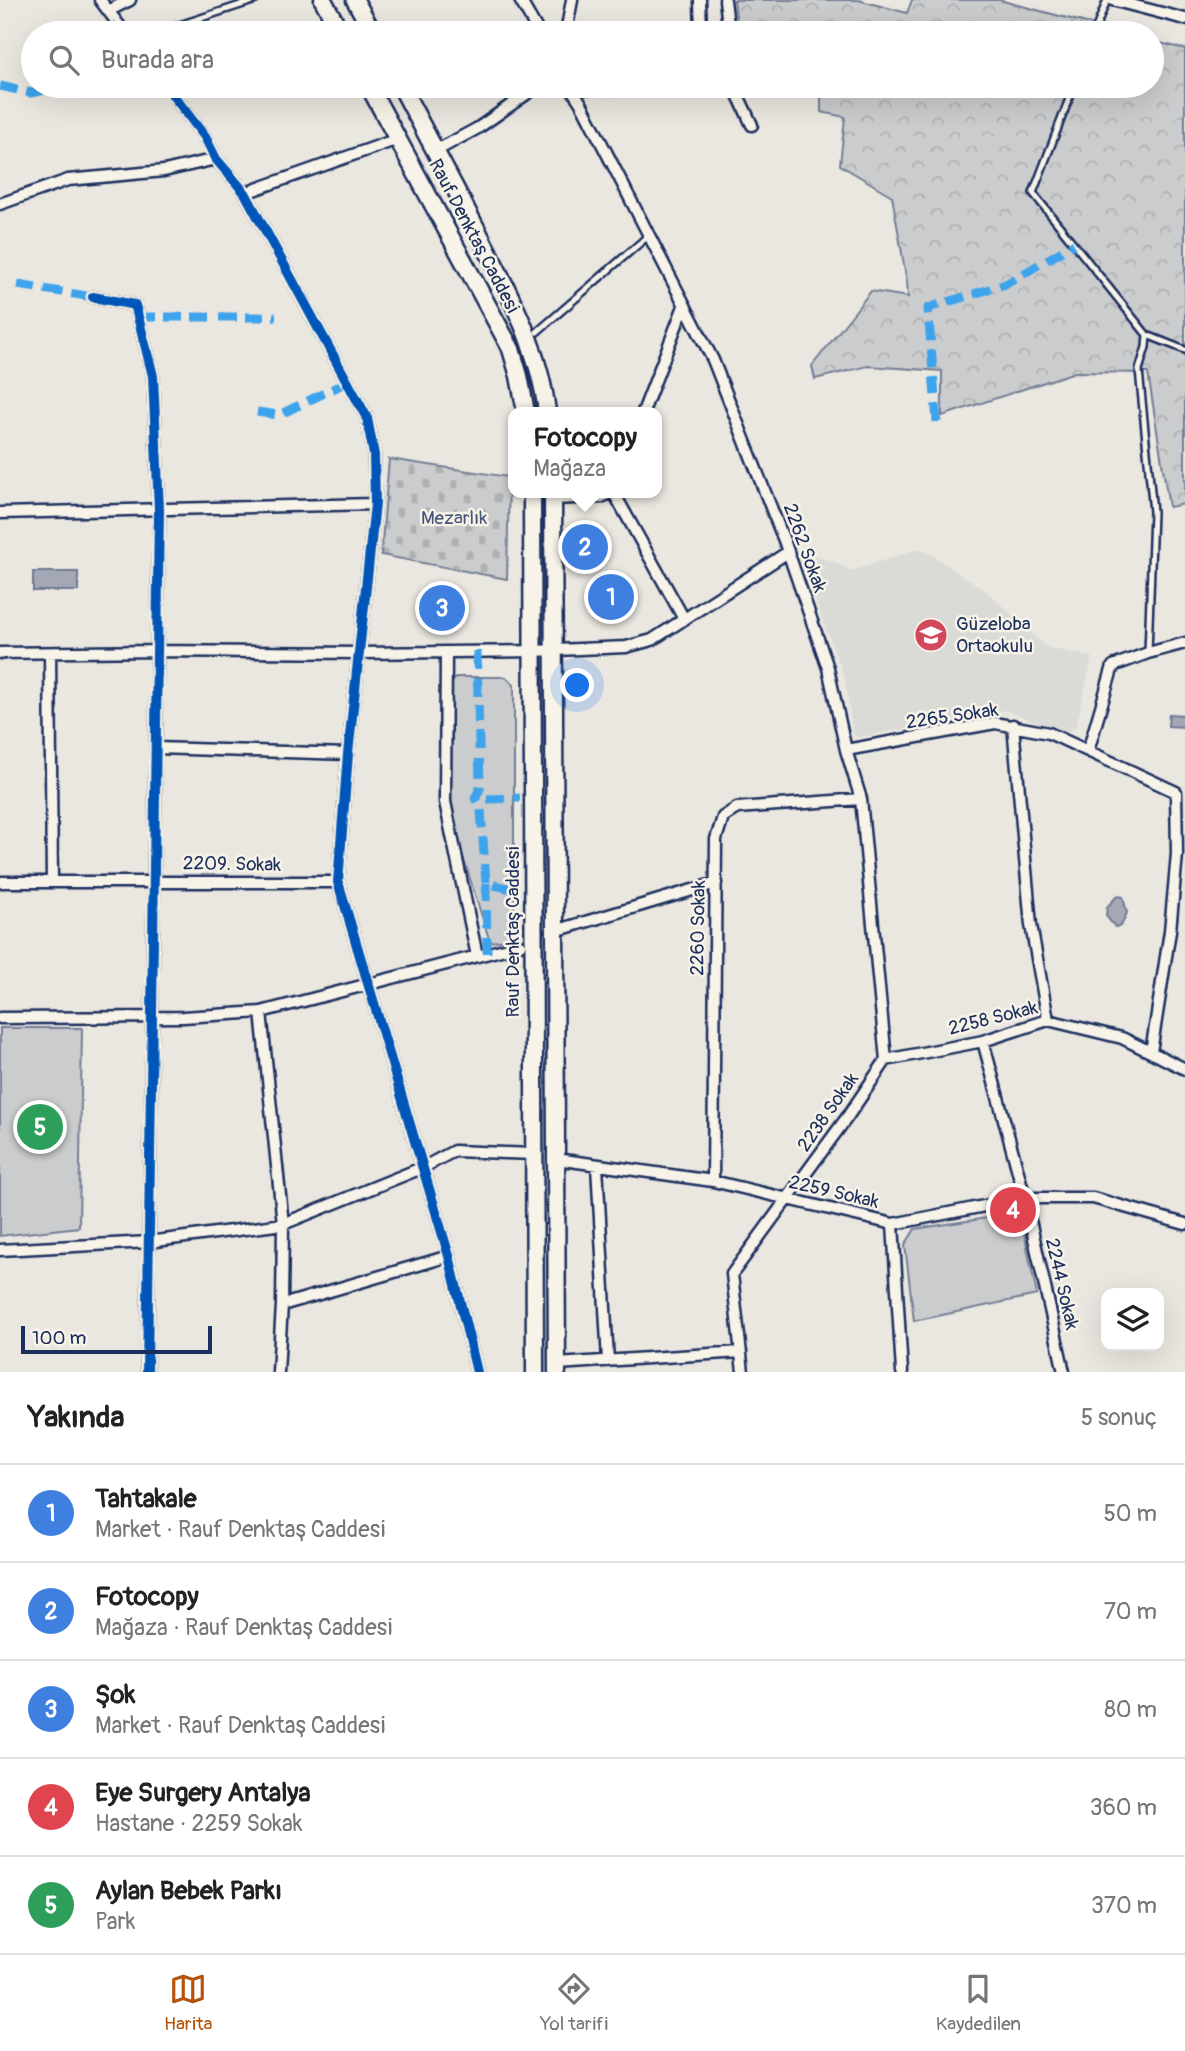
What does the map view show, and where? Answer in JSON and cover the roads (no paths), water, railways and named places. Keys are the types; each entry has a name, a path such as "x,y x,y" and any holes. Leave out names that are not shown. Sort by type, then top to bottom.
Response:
{"main road":[{"path":"323,0 334,21"},
{"path":"355,0 366,21"},
{"name":"Rauf Denktaş Caddesi","path":"376,98 510,349 525,407"},
{"name":"Rauf Denktaş Caddesi","path":"407,98 508,289 528,335 546,407"},
{"name":"Rauf Denktaş Caddesi","path":"532,498 535,1372"},
{"path":"553,498 557,1368"}],"street":[{"path":"100,0 116,21"},
{"path":"108,11 130,0"},
{"path":"520,0 532,21"},
{"path":"568,21 572,0"},
{"path":"699,0 700,21"},
{"path":"725,0 728,21"},
{"path":"1109,0 1185,19"},
{"path":"175,98 205,137 215,159 245,192 368,418 374,454 375,504 348,754 338,883 424,1167 477,1372"},
{"path":"433,146 441,148 478,128 521,98"},
{"name":"2262 Sokak","path":"578,98 713,360 788,552 828,668 846,750 861,799 886,1060"},
{"path":"739,98 752,125"},
{"path":"245,192 398,139"},
{"path":"0,204 68,180 164,171 215,159"},
{"path":"93,297 135,305 153,376 159,509 147,1372"},
{"path":"645,407 684,306"},
{"path":"615,498 684,619"},
{"path":"0,513 375,504"},
{"path":"0,653 359,653 625,647 652,640 788,552"},
{"path":"1088,751 1113,666 1185,643"},
{"path":"446,652 444,802 477,956"},
{"path":"50,653 52,881"},
{"name":"2265 Sokak","path":"846,750 995,723 1013,725 1049,733 1180,792"},
{"path":"1013,725 1031,925 1048,1020"},
{"path":"156,748 348,754"},
{"path":"1151,1052 1181,854 1180,792"},
{"name":"2260 Sokak","path":"713,1181 716,839 723,817 737,808 861,799"},
{"name":"2209. Sokak","path":"0,882 338,883"},
{"path":"555,931 716,883"},
{"path":"0,1018 152,1017 261,1012 520,945"},
{"path":"261,1012 283,1224 278,1372"},
{"name":"2258 Sokak","path":"886,1060 983,1041 1048,1020 1122,1038 1185,1069"},
{"name":"2244 Sokak","path":"983,1041 1025,1198 1064,1372"},
{"name":"2238 Sokak","path":"743,1372 732,1274 886,1060"},
{"path":"0,1250 149,1242 283,1224 424,1167 454,1151 534,1154"},
{"name":"2259 Sokak","path":"556,1159 713,1181 893,1224 1025,1198 1093,1198 1185,1224"},
{"path":"597,1166 607,1361"},
{"path":"893,1224 902,1372"},
{"path":"282,1305 449,1256"},
{"path":"557,1368 607,1361 741,1352"}],"lane":[{"path":"192,21 256,0"},
{"path":"1099,21 1109,0"},
{"path":"1069,98 1033,193 1147,335 1185,350"},
{"path":"537,332 648,236"},
{"path":"1147,335 1139,370 1153,512 1148,653"}],"place":[{"name":"Fotocopy","path":"585,547"},
{"name":"Tahtakale","path":"611,597"},
{"name":"Şok","path":"442,608"},
{"name":"Güzeloba Ortaokulu","path":"931,635"},
{"name":"Aylan Bebek Parkı","path":"40,1127"},
{"name":"Eye Surgery Antalya","path":"1013,1210"}],"park label":[{"name":"Mezarlık","path":"454,518"}]}
